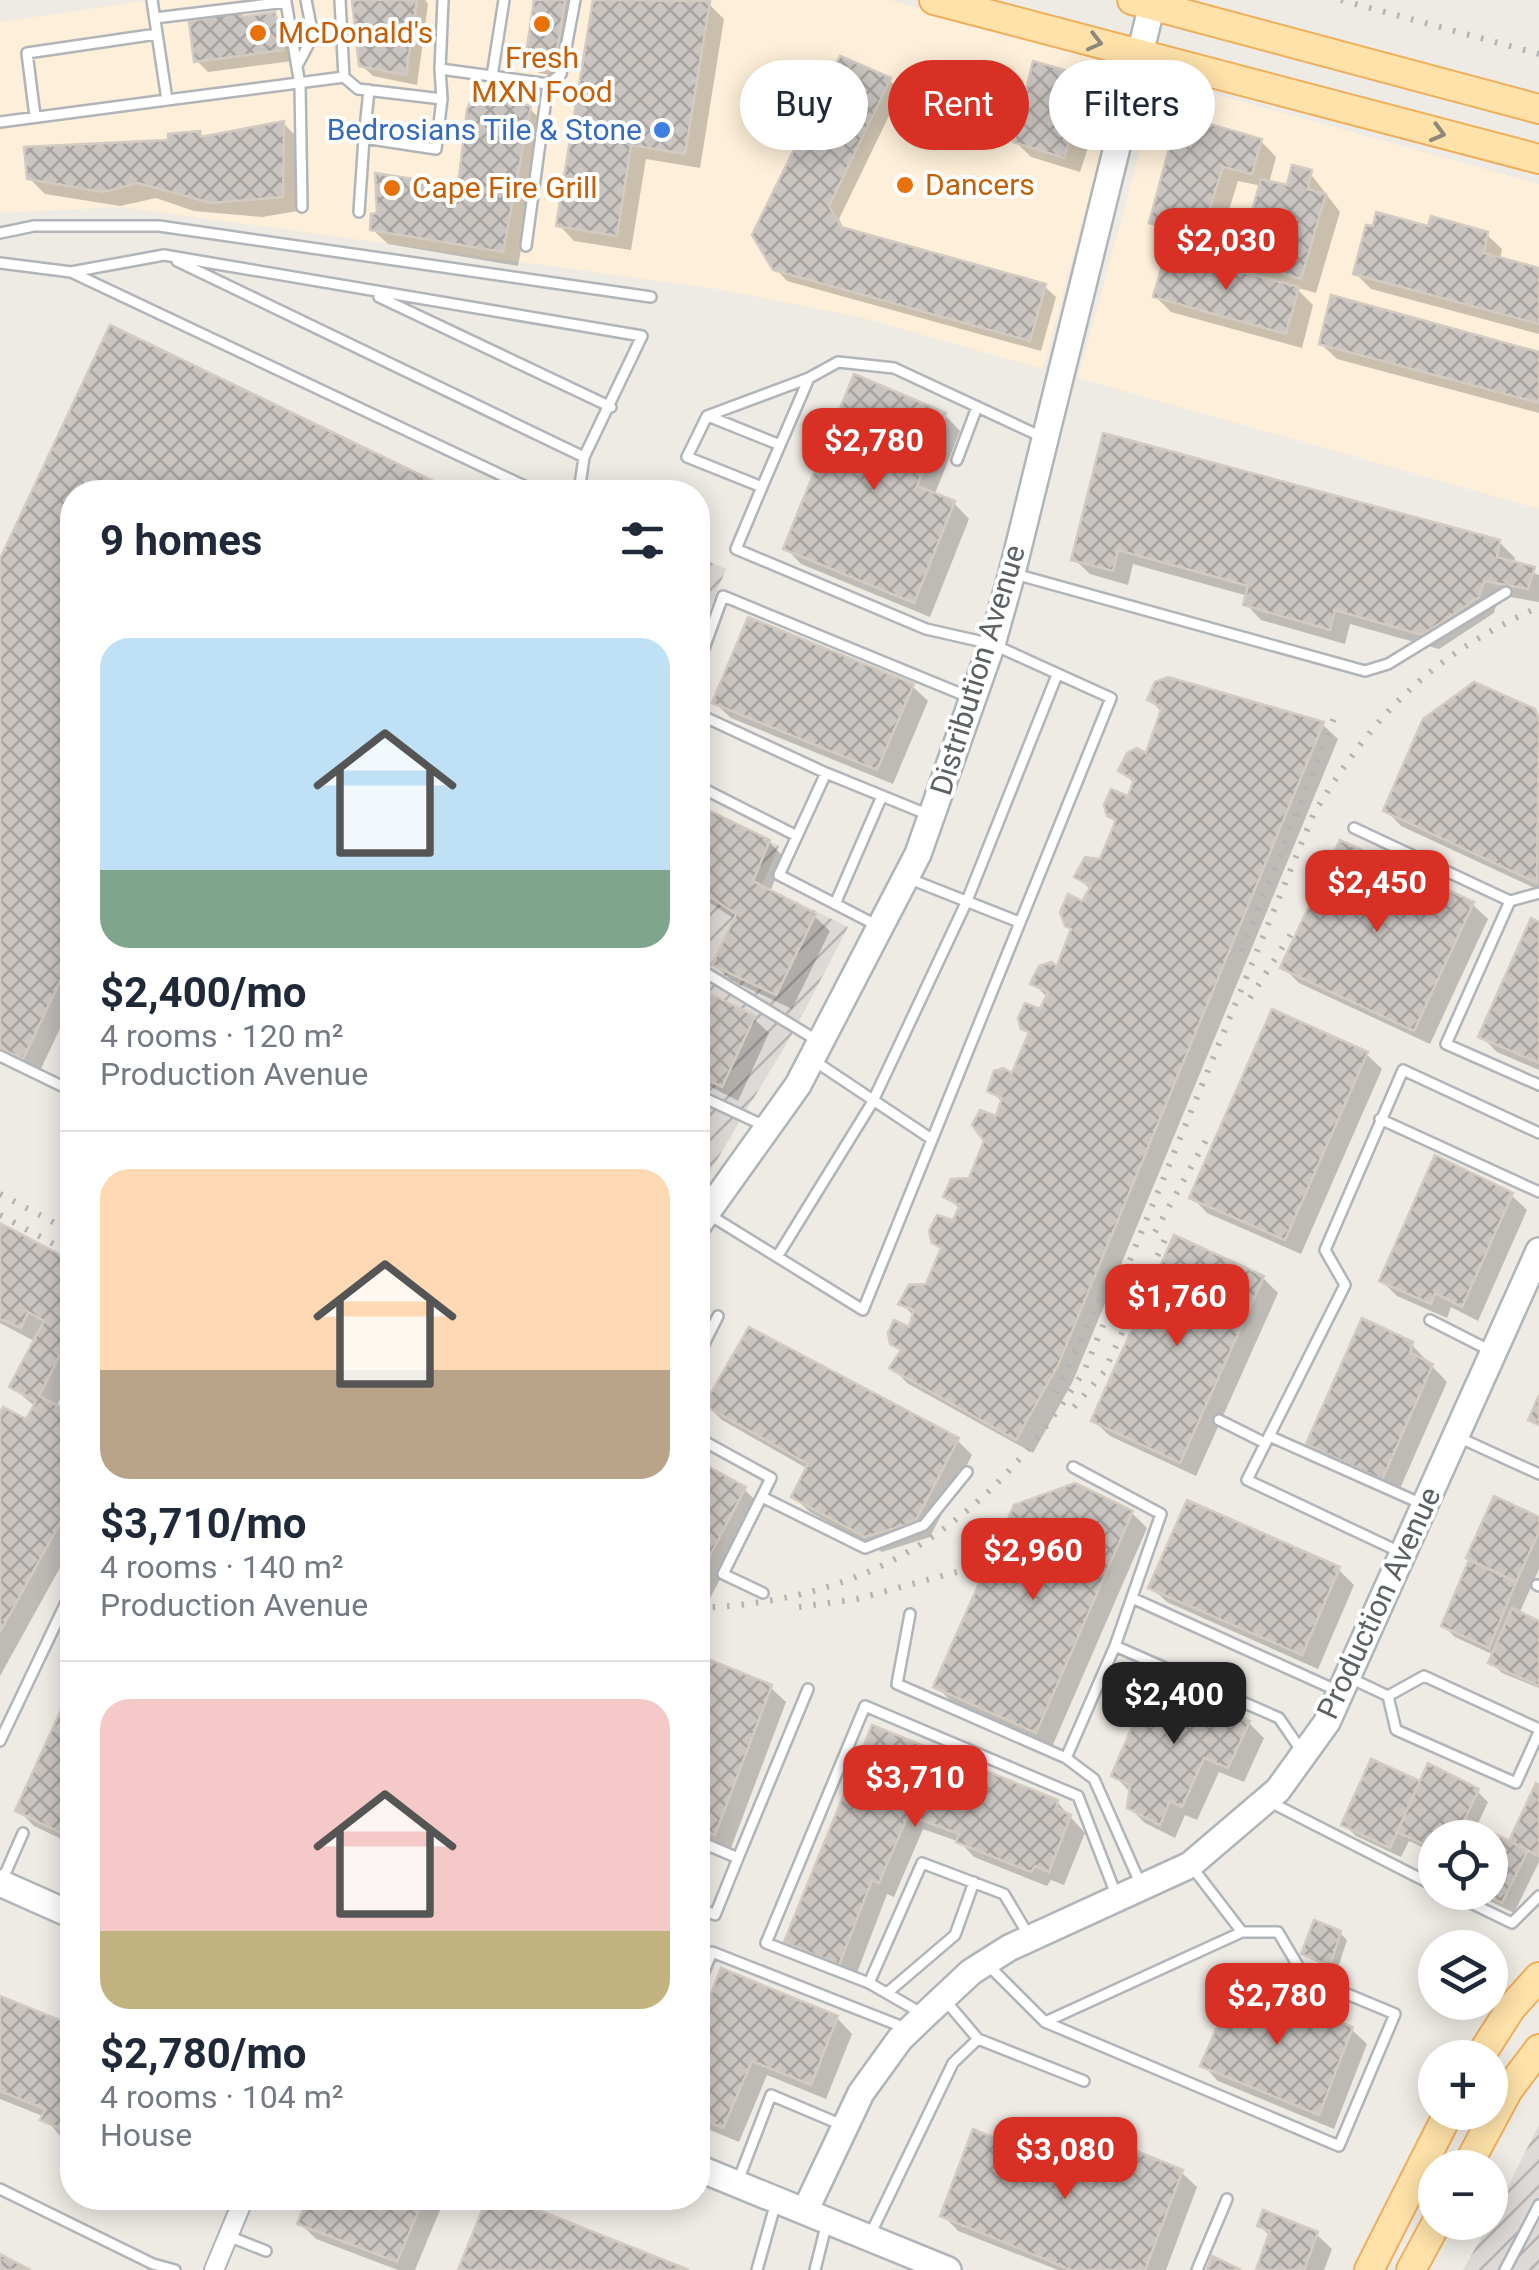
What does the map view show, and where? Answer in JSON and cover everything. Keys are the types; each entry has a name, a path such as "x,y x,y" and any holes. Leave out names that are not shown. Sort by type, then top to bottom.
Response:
{"main road":[{"path":"934,0 1539,159"},
{"path":"1142,3 1539,109"},
{"path":"1491,2040 1511,2008 1539,1977"},
{"path":"1476,2150 1508,2090 1539,2049"},
{"path":"1369,2270 1440,2130"},
{"path":"1412,2270 1428,2240"}],"street":[{"name":"Distribution Avenue","path":"710,1203 769,1128 816,1051 906,878 974,699 1012,574 1042,437 1141,53 1142,3"},
{"name":"Production Avenue","path":"816,2215 860,2093 926,2014 986,1963 1031,1938 1190,1865 1266,1800 1304,1754 1327,1722 1537,1262"},
{"path":"0,1883 60,1910"},
{"path":"710,2173 948,2270"},
{"path":"214,2270 239,2210"}],"lane":[{"path":"152,0 167,100"},
{"path":"155,18 306,0 313,36 298,64"},
{"path":"340,0 344,77 358,89 442,99"},
{"path":"364,138 436,149 442,99 443,0"},
{"path":"492,76 504,0"},
{"path":"526,246 548,84 561,74 575,0"},
{"path":"286,2 300,85 302,208"},
{"path":"36,116 27,53 157,34"},
{"path":"440,68 548,84"},
{"path":"0,122 344,77"},
{"path":"359,212 368,90"},
{"path":"0,234 34,226 159,226 651,297"},
{"path":"164,255 584,458"},
{"path":"0,264 71,272 164,255 642,336 612,407 584,458 581,480"},
{"path":"71,272 512,480"},
{"path":"368,292 612,407"},
{"path":"762,486 687,457 707,416 809,378 838,362 894,368 1042,437"},
{"path":"710,1220 863,1310 1111,698 992,644 926,629 736,549 809,378"},
{"path":"957,460 978,407"},
{"path":"707,416 780,445"},
{"path":"1012,574 1365,670 1388,664 1506,592"},
{"path":"710,634 724,596 974,699"},
{"path":"778,1257 872,1103 966,903 1057,675"},
{"path":"710,720 931,816"},
{"path":"826,773 780,875 880,927"},
{"path":"710,792 798,836"},
{"path":"834,904 882,796"},
{"path":"1354,828 1510,901 1539,893"},
{"path":"906,878 1019,922"},
{"path":"1510,901 1446,1044 1539,1085"},
{"path":"710,976 816,1051 872,1103 930,1138"},
{"path":"0,1056 60,1085"},
{"path":"1403,1553 1246,1480 1344,1285 1325,1250 1403,1070 1539,1134"},
{"path":"710,1101 769,1128"},
{"path":"1380,1119 1539,1192"},
{"path":"710,1332 718,1316"},
{"path":"1430,1320 1494,1352"},
{"path":"1219,1420 1424,1505"},
{"path":"1456,1436 1539,1474"},
{"path":"710,1444 772,1478 724,1574 762,1593"},
{"path":"1066,1758 1114,1646 1162,1514 1073,1466"},
{"path":"762,1497 865,1548 924,1525 966,1472"},
{"path":"1132,1598 1344,1684 1388,1696 1424,1676 1539,1731 1516,1783 1396,1730 1388,1696"},
{"path":"910,1614 897,1684 1066,1758 1094,1779 1142,1888"},
{"path":"0,1742 60,1615"},
{"path":"1114,1646 1280,1718 1304,1754"},
{"path":"710,1912 715,1914 808,1690"},
{"path":"1084,2080 978,2038 869,1982 766,1943 866,1706 1078,1796 1118,1898"},
{"path":"1266,1800 1418,1877"},
{"path":"0,1883 23,1833"},
{"path":"710,1846 738,1858"},
{"path":"869,1982 922,1862 1004,1894 1031,1938"},
{"path":"1190,1865 1242,1932"},
{"path":"887,1993 955,1936 974,1882"},
{"path":"1485,1910 1512,1923 1539,1896"},
{"path":"986,1963 1045,2022 1339,2146 1395,2014 1304,1976 1278,1932 1242,1932 1045,2022"},
{"path":"710,1957 712,1952 926,2014"},
{"path":"869,2237 953,2063 978,2038"},
{"path":"736,2183 772,2095 845,2126"},
{"path":"0,2189 153,2264 175,2270"},
{"path":"757,2270 777,2199"},
{"path":"1197,2270 1227,2199"},
{"path":"1505,2270 1539,2205"},
{"path":"815,2270 816,2215"},
{"path":"228,2236 266,2251"}],"shaded area":[{"path":"150,0 890,0 1101,60 1049,60 1049,150 1101,150 1043,369 864,318 717,289 121,207 0,213 0,22"},
{"path":"1215,94 1539,184 1539,509 1078,378 1140,150 1215,150"},
{"path":"710,562 726,569 710,608"},
{"path":"710,812 779,846 762,885 848,927 794,1031 710,1171"},
{"path":"1539,2125 1539,2270 1463,2270 1480,2240 1508,2240 1508,2186"}],"building":[{"path":"352,0 417,0 406,75 359,66"},
{"path":"534,0 565,0 554,68 525,62"},
{"path":"593,0 710,1 685,154 631,145 617,236 556,226"},
{"path":"241,10 242,17 275,12 283,50 194,62 189,22"},
{"path":"1033,61 1049,66 1049,150 1067,150 1064,158 1029,147 1029,77"},
{"path":"868,68 888,77 868,125"},
{"path":"482,96 531,106 503,252 370,230 371,214 377,213 375,173 458,186 467,109 472,99"},
{"path":"284,121 283,197 211,203 138,183 103,192 27,179 24,147 168,140 168,134 200,131 201,137"},
{"path":"1215,126 1262,139 1252,174 1223,167 1201,237 1149,223 1169,150 1215,150"},
{"path":"794,150 856,150 829,206 841,227 1046,284 1030,341 773,270 752,235"},
{"path":"1292,165 1312,170 1308,189 1326,194 1301,279 1238,260 1261,179 1287,185"},
{"path":"1376,212 1428,226 1431,216 1488,232 1484,253 1539,268 1539,324 1353,274 1366,225 1373,226"},
{"path":"1166,252 1299,287 1286,334 1153,297"},
{"path":"1331,295 1539,352 1539,403 1319,344"},
{"path":"110,325 431,480 60,480 60,981 23,1059 0,1048 0,559"},
{"path":"854,374 946,413 917,486 955,501 914,603 783,549"},
{"path":"1103,433 1500,540 1497,557 1535,567 1528,589 1484,581 1479,597 1422,635 1335,610 1330,630 1243,605 1248,586 1118,550 1113,571 1071,560"},
{"path":"748,617 914,684 877,770 712,703"},
{"path":"1168,677 1324,722 1058,1365 1016,1440 889,1368 901,1350 890,1344 888,1333 894,1320 909,1327 914,1310 898,1304 909,1285 926,1284 941,1248 932,1243 929,1231 937,1215 953,1220 960,1205 943,1197 951,1179 969,1178 984,1141 972,1125 980,1110 996,1116 1002,1098 987,1091 994,1071 1003,1068 1012,1073 1029,1032 1021,1029 1018,1018 1025,1003 1040,1009 1048,992 1030,984 1039,966 1051,962 1057,966 1071,929 1065,926 1060,912 1068,894 1082,901 1091,886 1074,877 1085,857 1100,859 1116,820 1107,816 1104,805 1111,789 1128,796 1134,780 1118,771 1127,753 1137,748 1146,753 1162,707 1147,700 1155,682"},
{"path":"1474,682 1535,709 1539,720 1537,883 1383,811 1423,719"},
{"path":"710,811 770,840 753,881 816,914 776,995 712,965 736,914 710,897"},
{"path":"1340,840 1474,902 1414,1031 1280,968"},
{"path":"1531,918 1539,922 1539,1063 1478,1037"},
{"path":"710,994 755,1016 722,1087 710,1081"},
{"path":"1272,1009 1368,1052 1285,1240 1189,1198"},
{"path":"1435,1155 1513,1193 1462,1307 1435,1293 1431,1304 1379,1281"},
{"path":"0,1223 60,1255 60,1355 39,1396 60,1407 60,1523 0,1632 0,1413 3,1407 26,1419 36,1401 9,1387 44,1321 28,1312 21,1328 0,1319"},
{"path":"1174,1235 1264,1276 1180,1463 1091,1421"},
{"path":"1362,1318 1413,1342 1410,1353 1433,1364 1382,1480 1306,1444"},
{"path":"749,1327 959,1438 915,1522 865,1537 791,1497 808,1464 710,1408 710,1395"},
{"path":"1539,1395 1539,1425 1528,1420"},
{"path":"710,1468 746,1487 710,1555"},
{"path":"1075,1483 1133,1511 1036,1733 933,1687 1014,1505"},
{"path":"1494,1496 1539,1517 1539,1532 1516,1582 1466,1558"},
{"path":"1187,1500 1340,1567 1302,1655 1148,1588"},
{"path":"1469,1560 1516,1582 1489,1648 1441,1626"},
{"path":"1512,1608 1539,1621 1539,1686 1488,1663"},
{"path":"710,1660 772,1685 715,1835 710,1833"},
{"path":"1154,1676 1250,1721 1228,1768 1204,1758 1182,1807 1170,1801 1160,1825 1127,1808 1130,1785 1111,1776"},
{"path":"60,1712 60,1832 15,1811"},
{"path":"872,1725 1058,1800 1056,1808 1071,1815 1049,1872 1035,1866 1031,1872 956,1842 959,1834 908,1815 879,1883 872,1880 839,1965 784,1942"},
{"path":"1371,1759 1420,1781 1390,1848 1341,1825"},
{"path":"1428,1763 1479,1789 1464,1820 1418,1820 1418,1841 1397,1832"},
{"path":"1536,1783 1539,1785 1539,1856 1509,1841"},
{"path":"1508,1840 1528,1850 1508,1891"},
{"path":"1314,1920 1341,1931 1330,1966 1301,1954"},
{"path":"721,1968 838,2016 811,2085 752,2061 723,2128 710,2123 710,1996"},
{"path":"1236,1984 1353,2027 1319,2115 1200,2066"},
{"path":"0,1996 60,2020 60,2128 40,2120 45,2109 0,2091"},
{"path":"973,2129 1071,2170 1085,2130 1183,2170 1145,2270 1071,2270 940,2216"},
{"path":"303,2210 419,2210 397,2262 297,2224"},
{"path":"482,2210 538,2210 689,2270 458,2270"},
{"path":"1263,2210 1318,2232 1304,2270 1256,2270 1270,2231 1257,2226"},
{"path":"0,2254 31,2270 0,2270"},
{"path":"1212,2256 1241,2270 1207,2270"}],"railway":[{"path":"1341,0 1539,54"},
{"path":"710,1607 762,1602 821,1589 875,1569 924,1542 969,1509 1011,1469 1085,1369 1314,813 1360,745 1409,691 1467,646 1539,607"},
{"path":"1242,951 1334,718"},
{"path":"1250,998 1291,934"},
{"path":"1155,1232 1210,1133"},
{"path":"0,1194 60,1226"},
{"path":"0,1215 60,1248"},
{"path":"1074,1407 1104,1372 1168,1233"},
{"path":"1056,1393 1100,1298"},
{"path":"799,1607 857,1599 971,1568"}],"place":[{"name":"Fresh MXN Food","path":"542,24"},
{"name":"McDonald's","path":"258,33"},
{"name":"Bedrosians Tile & Stone","path":"662,130"},
{"name":"Dancers","path":"905,185"},
{"name":"Cape Fire Grill","path":"392,188"}]}
